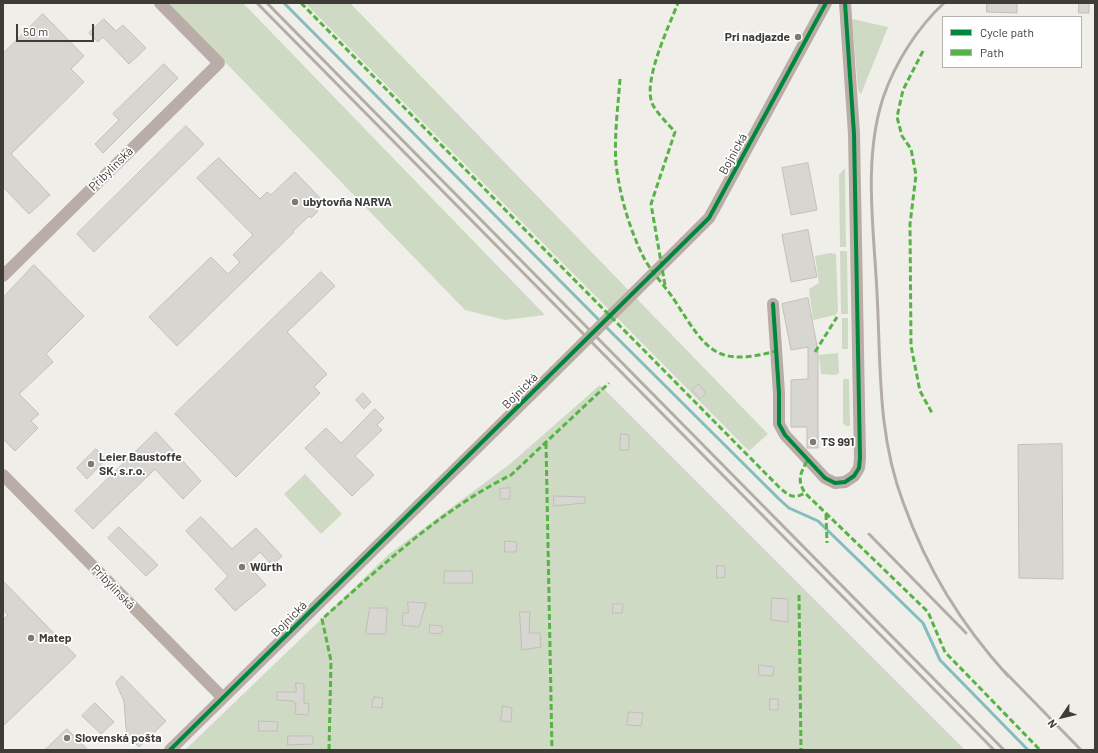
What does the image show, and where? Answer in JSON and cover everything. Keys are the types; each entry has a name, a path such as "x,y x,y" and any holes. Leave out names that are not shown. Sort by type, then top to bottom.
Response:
{"street":[{"name":"Pribylinská","path":"3,276 219,63 160,3"},
{"name":"Bojnická","path":"170,750 709,218 826,3"},
{"path":"773,304 779,393 779,424 785,435 816,470 829,481 835,483 845,482 854,476 859,468 860,458 854,134 845,3"},
{"name":"Pribylinská","path":"3,475 223,698"}],"green space":[{"path":"168,3 243,3 545,315 505,320 465,310"},
{"path":"305,3 350,3 768,434 749,451"},
{"path":"852,19 888,27 861,94 858,90"},
{"path":"845,168 846,247 840,247 839,175"},
{"path":"840,251 847,251 848,314 841,314"},
{"path":"830,253 836,254 838,312 835,315 813,320 809,289 819,283 815,256"},
{"path":"842,318 848,318 848,349 842,349"},
{"path":"838,353 839,373 836,375 821,374 819,355"},
{"path":"843,379 849,379 850,426 846,426 843,423"},
{"path":"600,385 965,750 185,750 389,554 510,464"},
{"path":"305,474 342,514 321,534 284,494"}],"building":[{"path":"987,3 1017,3 1017,13 987,12"},
{"path":"1079,3 1089,3 1089,13 1079,13"},
{"path":"43,14 84,56 71,69 84,82 11,154 50,195 29,214 3,187 3,54"},
{"path":"104,19 116,31 123,25 146,48 129,64 103,37 98,42 89,33"},
{"path":"164,64 178,78 103,153 95,144 119,120 113,114"},
{"path":"186,126 204,144 94,252 77,234"},
{"path":"219,158 260,199 267,192 271,195 295,172 324,202 316,209 318,211 311,218 309,216 293,231 294,232 177,346 149,317 211,257 228,274 240,262 233,255 253,235 197,178"},
{"path":"808,163 817,210 791,215 782,168"},
{"path":"808,230 817,277 791,282 782,235"},
{"path":"34,265 84,316 46,354 53,362 19,394 39,414 31,421 38,428 15,451 3,439 3,298"},
{"path":"321,272 335,286 287,332 327,374 314,387 320,393 236,477 175,414"},
{"path":"808,298 818,351 818,448 807,448 807,427 791,427 791,380 808,379 808,347 791,350 782,304"},
{"path":"699,384 706,393 700,399 692,390"},
{"path":"363,393 371,402 364,409 356,400"},
{"path":"375,409 384,418 377,425 382,430 355,456 374,475 352,496 305,448 326,428 341,443"},
{"path":"156,432 201,481 183,499 155,469 93,529 75,511"},
{"path":"621,434 629,435 629,450 620,450"},
{"path":"1062,444 1063,579 1019,578 1018,445"},
{"name":"Leier Baustoffe SK, s.r.o.","path":"96,449 106,459 87,479 77,468"},
{"path":"510,488 510,499 500,499 500,489"},
{"path":"554,496 585,497 585,503 554,506"},
{"path":"201,517 232,549 256,528 282,556 272,565 260,552 247,564 266,585 235,611 215,589 228,576 186,531"},
{"path":"119,527 158,565 146,576 108,538"},
{"path":"505,541 517,542 516,552 505,552"},
{"path":"717,566 725,566 725,577 717,578"},
{"path":"445,571 472,571 473,583 444,583"},
{"name":"Matep","path":"3,581 76,656 3,726 3,620 8,615 3,610"},
{"path":"772,598 788,599 788,622 771,620"},
{"path":"408,602 426,603 419,627 402,625 403,613 408,613"},
{"path":"613,604 623,604 622,613 613,613"},
{"path":"370,608 387,608 386,634 366,634"},
{"path":"520,612 530,612 529,633 540,633 541,647 522,650"},
{"path":"430,625 442,626 442,634 430,633"},
{"path":"759,665 774,667 773,676 759,675"},
{"path":"122,676 166,721 139,747 133,741 129,744 124,701 116,683"},
{"path":"296,683 304,684 304,703 309,704 308,715 295,714 296,703 294,703 294,701 277,700 277,692 296,692"},
{"path":"374,697 383,698 382,708 372,707"},
{"path":"770,699 778,699 778,710 770,710"},
{"path":"95,703 114,722 101,734 82,716"},
{"path":"503,706 512,708 511,722 501,721"},
{"path":"629,712 643,713 641,726 627,725"},
{"path":"259,721 278,722 277,731 259,731"},
{"name":"Slovenská pošta","path":"67,729 88,750 45,750"},
{"path":"288,736 313,736 313,744 288,745"}],"waterway":[{"path":"284,3 600,321"},
{"path":"604,325 779,499 789,508 818,521 923,623 940,660 1028,750"}],"railway":[{"path":"257,3 994,750"},
{"path":"267,3 1004,750"},
{"path":"944,3 925,23 900,59 883,98 873,146 871,195 884,425 895,476 903,502 912,527 934,573 946,594 975,636 1008,676"},
{"path":"869,534 966,633"},
{"path":"1004,671 1081,750"}],"marked path":[{"path":"301,3 779,487 791,496 797,496 805,493"},
{"path":"665,285 651,204 675,132 659,114 652,103 650,93 651,81 658,53 678,3"},
{"path":"923,51 903,90 897,117 902,136 911,149 916,175 910,224 911,346 920,391 932,413"},
{"path":"620,79 616,132 616,164 626,214 645,260 695,331 704,342 714,350 725,355 739,357 755,356 776,351"},
{"path":"815,352 837,317"},
{"path":"329,750 331,661 322,619 389,560 436,522 485,489 511,475 609,383"},
{"path":"546,443 552,750"},
{"path":"807,461 800,477 805,493 928,612 945,652 1040,750"},
{"path":"826,514 827,543"},
{"path":"799,595 801,750"}],"cycle path":[{"path":"170,750 709,218 826,3"},
{"path":"773,304 779,393 779,424 785,435 825,478 835,483 845,482 854,476 859,468 860,458 854,134 845,3"}],"place":[{"name":"Pri nadjazde","path":"798,37"},
{"name":"ubytovňa NARVA","path":"295,202"},
{"name":"TS 991","path":"813,442"},
{"name":"Leier Baustoffe SK, s.r.o.","path":"91,464"},
{"name":"Würth","path":"242,567"},
{"name":"Matep","path":"31,638"},
{"name":"Slovenská pošta","path":"67,738"}]}
